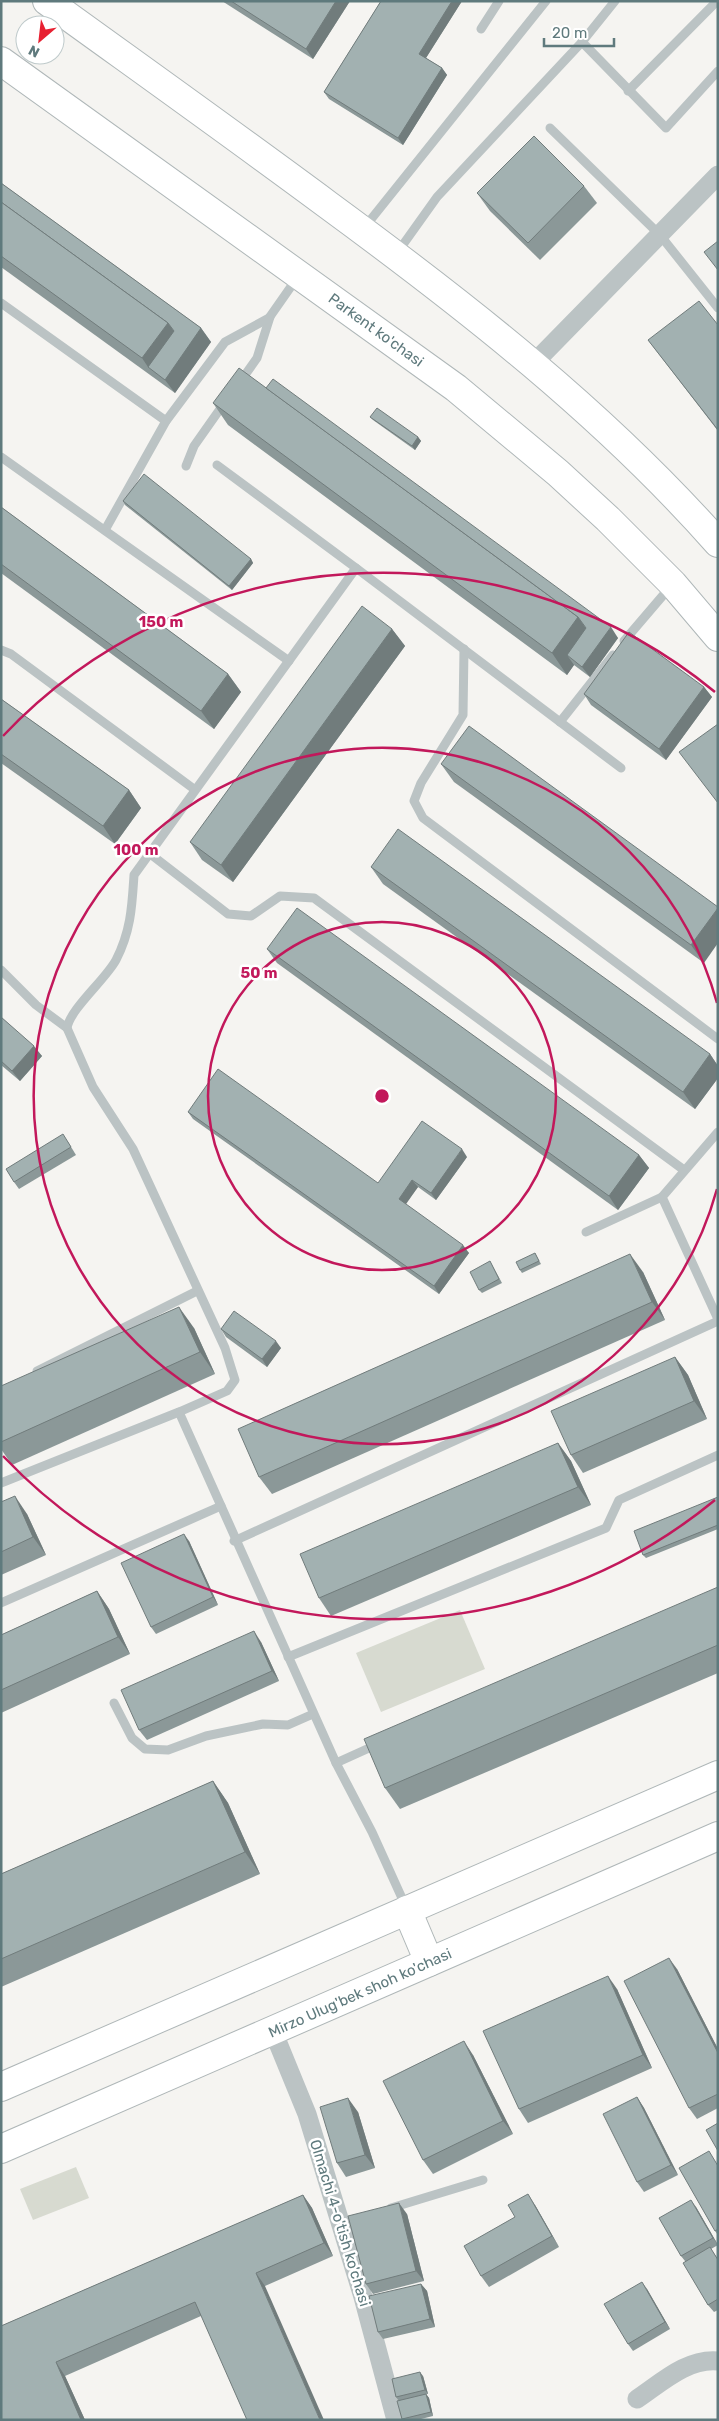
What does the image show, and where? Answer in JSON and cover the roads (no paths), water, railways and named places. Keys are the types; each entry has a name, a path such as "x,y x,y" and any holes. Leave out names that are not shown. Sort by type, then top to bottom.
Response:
{"main road":[{"path":"47,1 396,255 533,364 616,439 718,543"},
{"name":"Parkent ko'chasi","path":"1,61 456,388 507,429 608,519 672,584 718,638"},
{"path":"1,2087 718,1775"},
{"name":"Mirzo Ulug'bek shoh ko'chasi","path":"1,2149 718,1836"},
{"path":"407,1910 429,1962"}],"street":[{"path":"533,364 718,175"},
{"name":"Olmachi 4-o'tish ko'chasi","path":"272,2031 307,2114 345,2221 396,2420"},
{"path":"637,2400 685,2367 704,2360 718,2361"}],"lane":[{"path":"481,29 499,1"},
{"path":"362,230 546,1"},
{"path":"396,255 436,197 582,42 615,1"},
{"path":"628,91 716,1"},
{"path":"582,42 666,128 718,71"},
{"path":"550,128 660,235 718,308"},
{"path":"234,390 257,358 270,317 299,276"},
{"path":"1,303 166,421"},
{"path":"105,530 166,421 225,342 270,317"},
{"path":"186,466 194,446 228,398"},
{"path":"1,457 289,661"},
{"path":"217,465 621,768"},
{"path":"68,1028 72,1016 116,961 130,927 134,874 356,568"},
{"path":"560,722 672,584"},
{"path":"1,650 11,654 194,789"},
{"path":"464,650 464,715 421,783 414,801 423,818 718,1039"},
{"path":"149,853 228,914 251,916 280,896 314,898 684,1170"},
{"path":"1,970 36,1005 68,1028 93,1087 134,1149 225,1348 235,1380 227,1391 1,1483"},
{"path":"586,1232 662,1197 718,1132"},
{"path":"234,1541 718,1320 662,1197"},
{"path":"28,1375 198,1291"},
{"path":"179,1412 221,1506 234,1541 313,1714 372,1832 407,1910"},
{"path":"288,1657 606,1528 619,1500 718,1455"},
{"path":"1,1603 221,1506"},
{"path":"114,1703 132,1738 144,1749 168,1750 206,1736 263,1724 288,1725 313,1714"},
{"path":"336,1763 390,1739"},
{"path":"378,2211 483,2180"}]}
